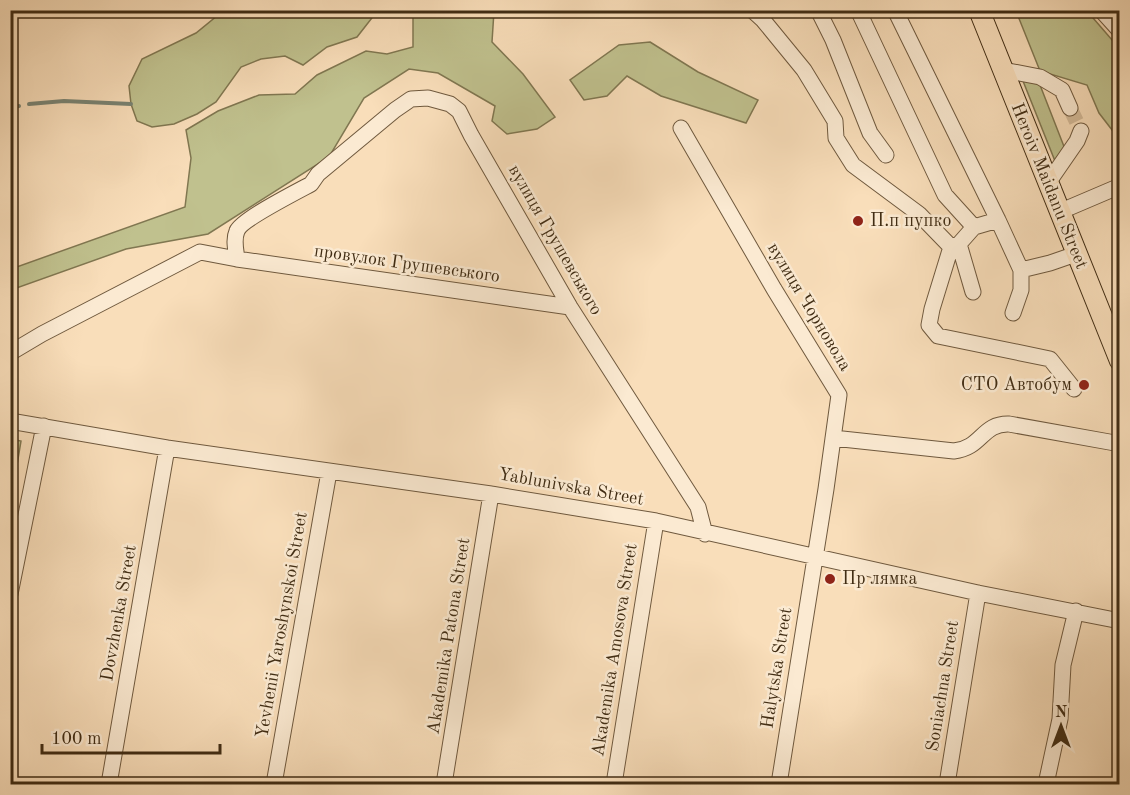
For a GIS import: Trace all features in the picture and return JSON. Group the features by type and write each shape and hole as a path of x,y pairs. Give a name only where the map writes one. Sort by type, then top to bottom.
{"main road":[{"name":"Heroiv Maidanu Street","path":"979,10 1119,360"}],"street":[{"path":"752,10 804,70 835,121 836,138 854,165 919,214 955,245 973,292"},
{"path":"818,10 833,40 870,133 886,155"},
{"path":"858,10 945,195 974,227"},
{"path":"894,10 1021,270 1021,290 1013,313"},
{"path":"1109,13 1119,32"},
{"path":"1003,70 1040,77 1062,90 1070,108"},
{"name":"вулиця Грушевського","path":"237,259 235,246 237,230 246,221 311,184 318,174 395,110 411,99 428,98 450,104 459,111 570,307 698,507 705,534"},
{"name":"вулиця Чорновола","path":"681,128 774,289 839,395 814,557"},
{"path":"1048,183 1077,141 1081,131"},
{"path":"1059,212 1119,186"},
{"path":"998,220 974,227 955,245 932,309 929,325 938,336 1050,359 1074,389"},
{"name":"провулок Грушевського","path":"10,353 200,252 570,307"},
{"path":"1021,270 1076,254"},
{"name":"Yablunivska Street","path":"10,421 167,448 491,494 656,522 978,593 1119,621"},
{"path":"833,438 954,451 965,450 997,423 1119,442"},
{"path":"10,594 44,426"},
{"name":"Dovzhenka Street","path":"109,784 167,448"},
{"name":"Yevhenii Yaroshynskoi Street","path":"274,784 329,472"},
{"name":"Akademika Patona Street","path":"444,784 491,494"},
{"name":"Akademika Amosova Street","path":"614,784 656,522"},
{"name":"Halytska Street","path":"779,784 814,557"},
{"name":"Soniachna Street","path":"947,784 978,593"},
{"path":"1046,784 1060,719 1063,665 1076,611"}],"green space":[{"path":"372,10 375,14 357,37 327,47 303,65 285,56 261,59 241,67 216,102 197,114 174,124 152,127 137,121 131,104 129,86 142,59 196,33 220,11"},
{"path":"417,11 494,11 492,42 523,74 555,117 537,129 507,134 492,121 495,106 438,73 409,69 364,98 329,157 208,234 126,249 11,290 11,269 185,207 191,158 186,130 218,111 259,95 295,94 317,75 366,51 387,54 413,47 413,13"},
{"path":"1016,11 1087,11 1119,48 1119,139 1099,113 1087,85 1040,71"},
{"path":"650,42 698,72 758,100 746,123 661,96 627,76 607,96 584,100 570,80 619,45"},
{"path":"1023,81 1032,81 1040,85 1065,149 1055,161"},
{"path":"10,439 21,441 11,501"}],"waterway":[{"path":"29,104 64,101 131,104"},
{"path":"13,107 19,106"}],"tunnel":[{"path":"1070,108 1081,131"}],"place":[{"name":"П.п пупко","path":"858,221"},
{"name":"СТО Автобум","path":"1084,385"},
{"name":"Пр лямка","path":"830,579"}]}
